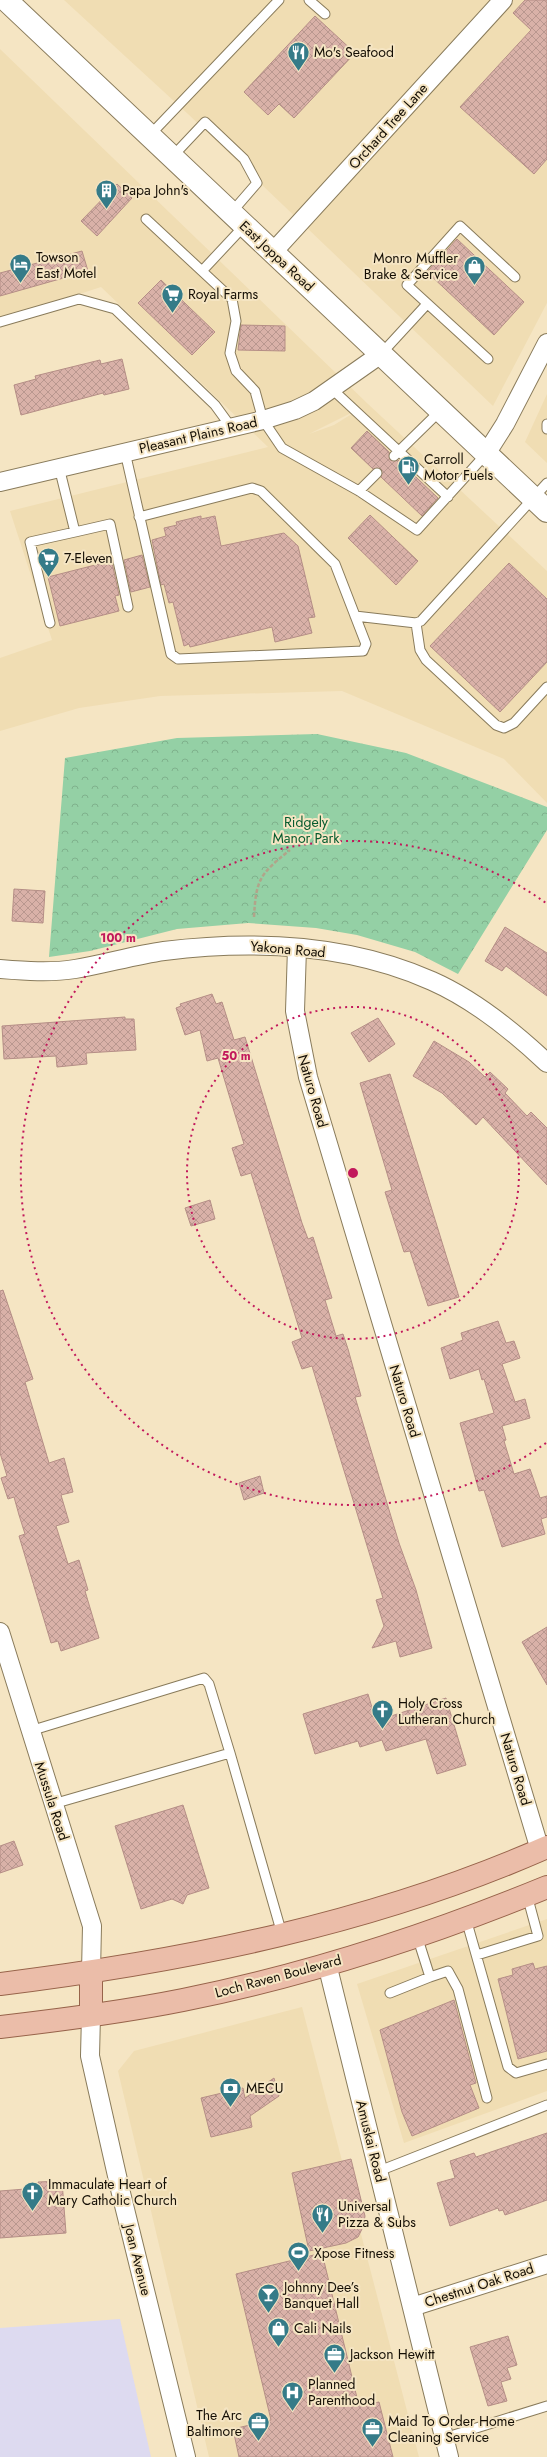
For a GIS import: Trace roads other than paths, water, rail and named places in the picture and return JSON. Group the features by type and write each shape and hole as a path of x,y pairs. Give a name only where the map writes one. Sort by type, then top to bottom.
{"main road":[{"name":"East Joppa Road","path":"6,0 486,454 542,498"},
{"path":"0,1984 91,1972 282,1934 409,1898 544,1848"},
{"name":"Loch Raven Boulevard","path":"0,2027 91,2015 183,2000 327,1964 466,1919 547,1887"},
{"path":"91,1972 91,2015"}],"street":[{"name":"Orchard Tree Lane","path":"273,252 503,0"},
{"path":"486,454 505,424 547,343"},
{"name":"Pleasant Plains Road","path":"0,482 263,420 295,410 332,390 381,354"},
{"name":"Yakona Road","path":"0,969 38,971 74,969 163,951 215,946 297,948 358,957 397,967 432,981 465,999 494,1019 547,1063"},
{"name":"Naturo Road","path":"297,948 295,1011 308,1077 544,1848"},
{"name":"Mussula Road","path":"0,1632 4,1656 30,1731 92,1926 91,1972"},
{"name":"Amuskai Road","path":"327,1964 449,2457"},
{"name":"Joan Avenue","path":"91,2015 90,2056 120,2189 186,2457"},
{"name":"Chestnut Oak Road","path":"412,2307 547,2264"}],"lane":[{"path":"150,135 279,0"},
{"path":"308,0 325,14"},
{"path":"172,157 205,122 244,159 257,183 238,219 202,271"},
{"path":"146,218 232,299 236,321 230,353 236,371 255,391 263,420 282,448 359,491 417,530 486,454"},
{"path":"488,359 407,285 460,226 515,277"},
{"path":"0,322 79,299 115,309 215,405 231,427"},
{"path":"381,354 427,304"},
{"path":"332,390 396,454 448,497"},
{"path":"396,454 440,411"},
{"path":"547,424 547,429"},
{"path":"125,452 139,517 171,654 178,659 363,651 366,644 335,564 261,491 252,488 139,517"},
{"path":"59,467 75,532"},
{"path":"359,491 377,473"},
{"path":"355,616 416,623 421,621 542,498"},
{"path":"50,623 30,542 110,524 128,607"},
{"path":"416,623 420,650 426,660 496,725 504,728 514,723 547,687"},
{"path":"30,1731 204,1678 209,1684 282,1934"},
{"path":"53,1804 230,1753"},
{"path":"477,1955 538,1936 527,1895"},
{"path":"466,1919 508,2067 516,2073 547,2064"},
{"path":"417,1936 430,1977"},
{"path":"390,1993 448,1971 458,1989 487,2098"},
{"path":"379,2171 547,2105"},
{"path":"444,2438 547,2406"}],"place":[{"name":"Mo's Seafood","path":"299,72"},
{"name":"Papa John's","path":"107,210"},
{"name":"Towson East Motel","path":"20,284"},
{"name":"Monro Muffler Brake & Service","path":"474,286"},
{"name":"Royal Farms","path":"173,314"},
{"name":"Carroll Motor Fuels","path":"409,486"},
{"name":"7-Eleven","path":"49,578"},
{"name":"Holy Cross Lutheran Church","path":"382,1730"},
{"name":"MECU","path":"231,2108"},
{"name":"Immaculate Heart of Mary Catholic Church","path":"32,2212"},
{"name":"Universal Pizza & Subs","path":"323,2234"},
{"name":"Xpose Fitness","path":"299,2272"},
{"name":"Johnny Dee’s Banquet Hall","path":"269,2314"},
{"name":"Cali Nails","path":"278,2348"},
{"name":"Jackson Hewitt","path":"335,2374"},
{"name":"Planned Parenthood","path":"293,2412"},
{"name":"The Arc Baltimore","path":"258,2442"},
{"name":"Maid To Order Home Cleaning Service","path":"372,2448"}],"park label":[{"name":"Ridgely Manor Park","path":"306,830"}]}
